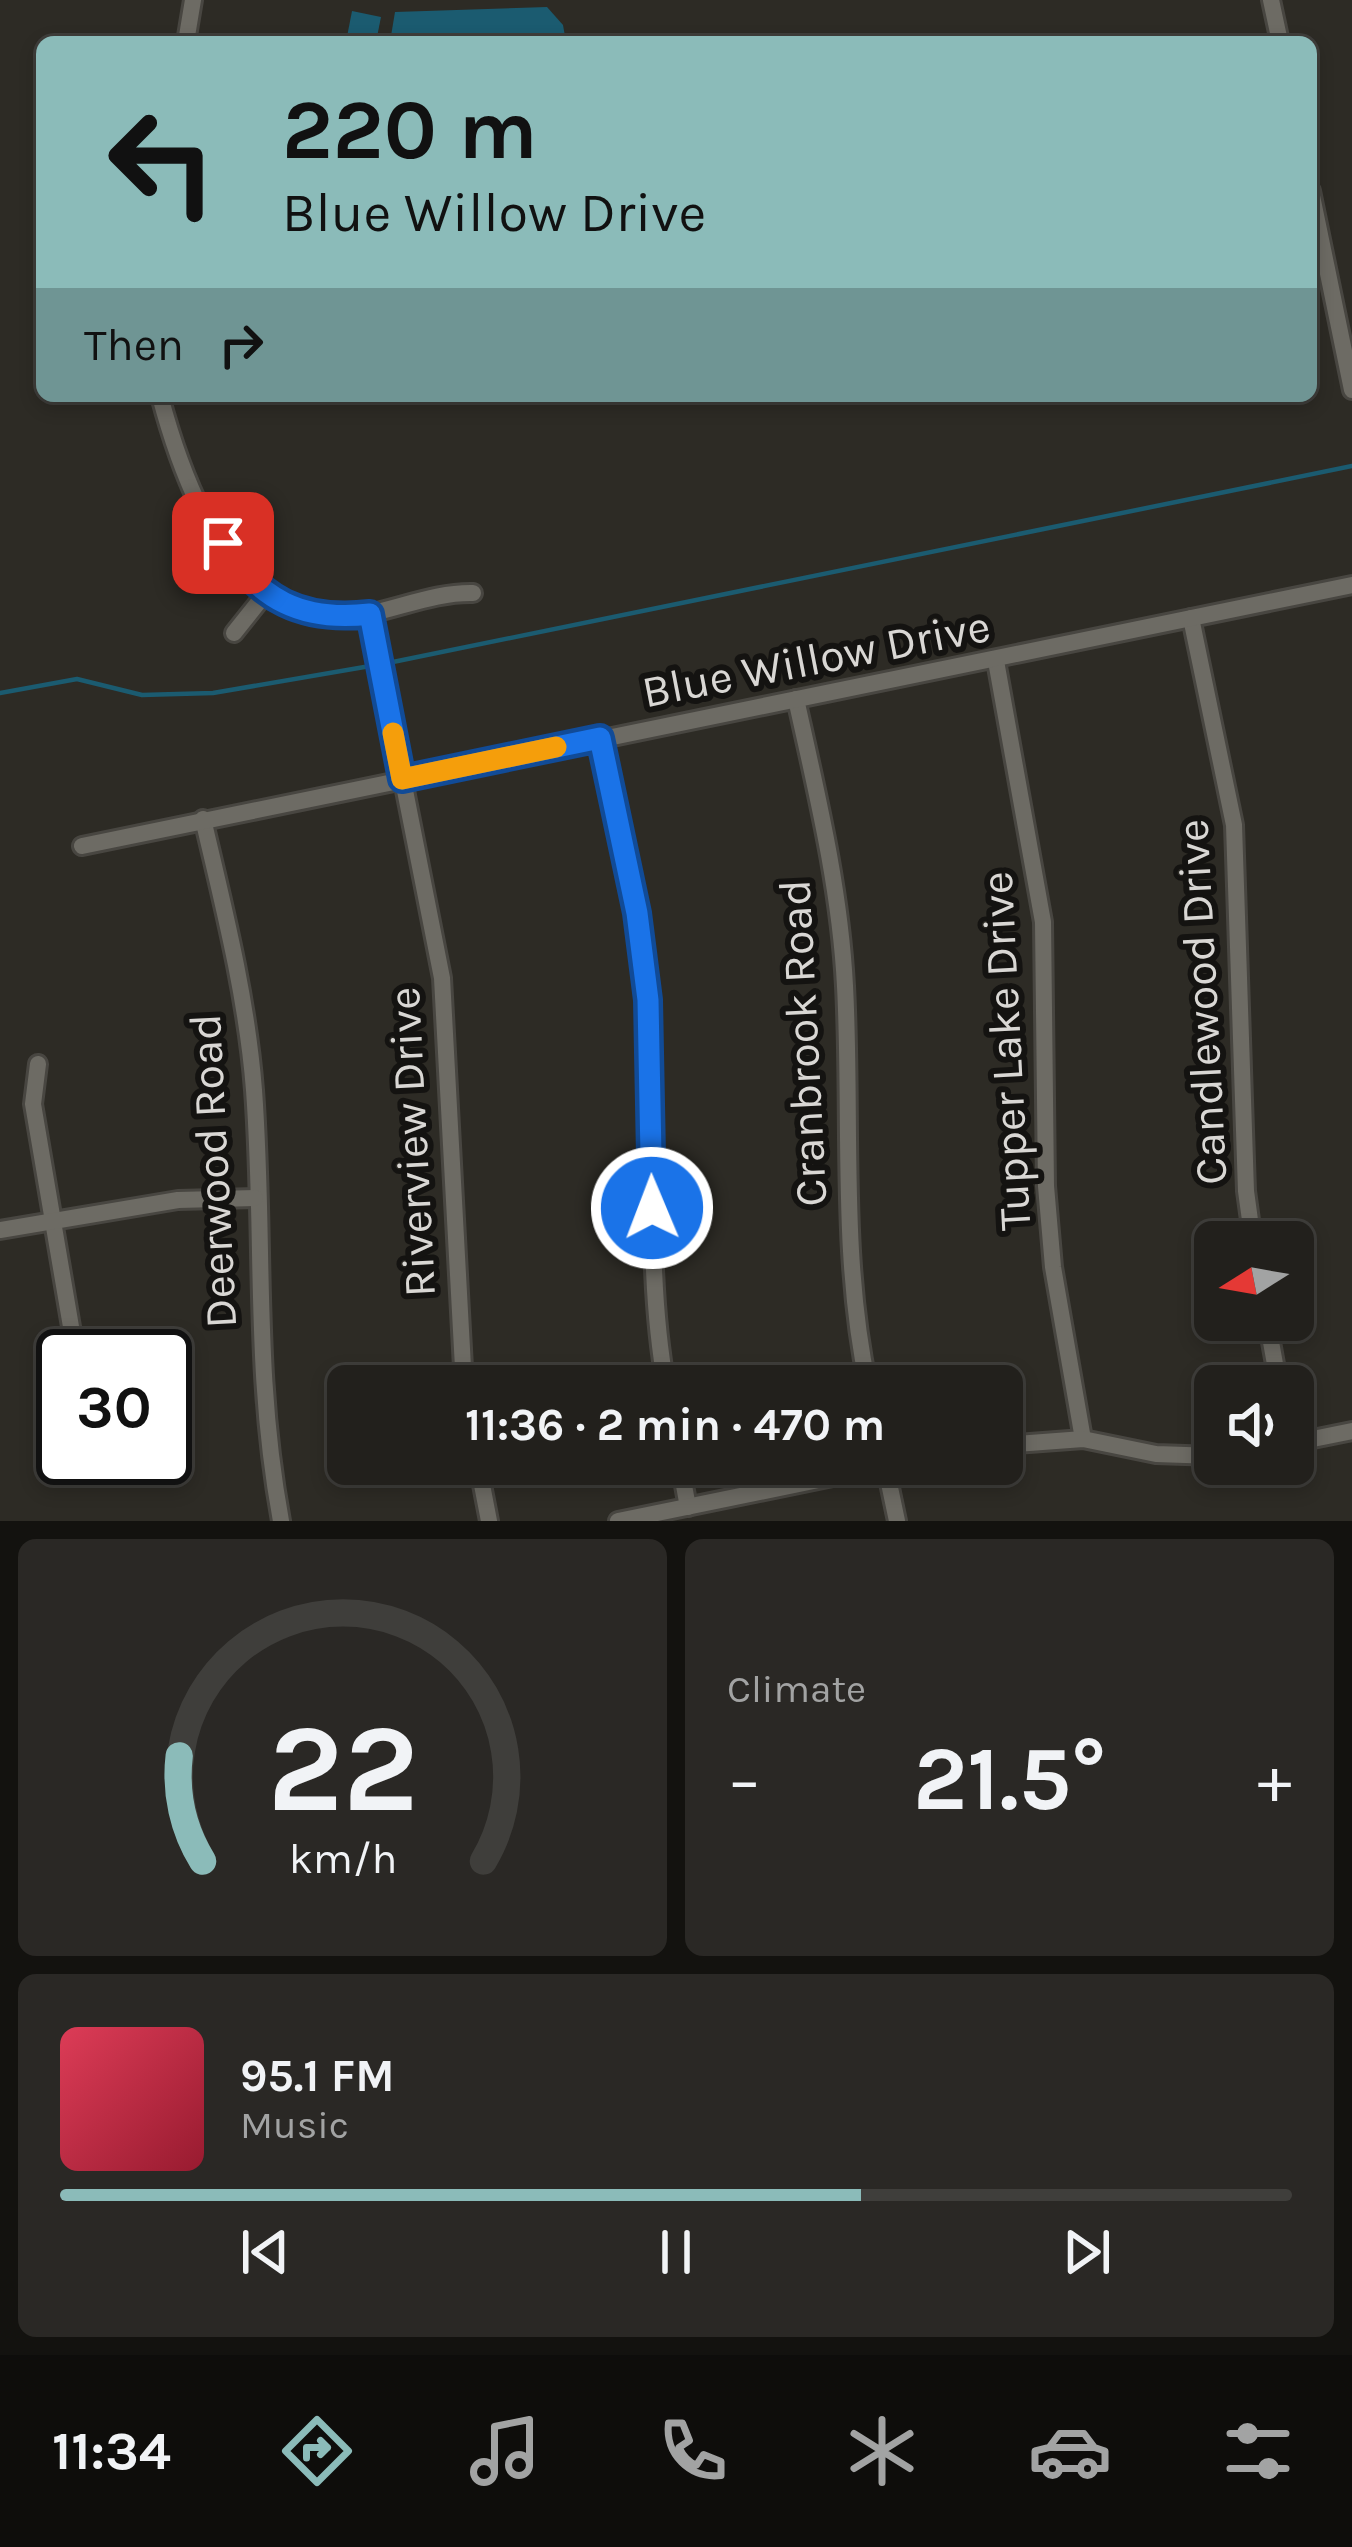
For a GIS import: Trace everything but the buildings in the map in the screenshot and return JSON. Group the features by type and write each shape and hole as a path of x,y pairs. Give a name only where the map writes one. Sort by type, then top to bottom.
{"street":[{"path":"187,36 193,0"},
{"path":"1271,0 1279,36"},
{"path":"1317,220 1352,390"},
{"path":"162,402 202,508 237,565 265,594 318,616 401,610 440,595 473,593"},
{"name":"Blue Willow Drive","path":"82,846 1352,585"},
{"path":"234,633 265,594"},
{"name":"Riverview Drive","path":"370,614 442,978 451,1054 454,1255 462,1365"},
{"name":"Candlewood Drive","path":"1191,618 1234,825 1250,1221"},
{"name":"Tupper Lake Drive","path":"996,661 1043,922 1046,1186 1083,1439"},
{"name":"Cranbrook Road","path":"796,698 837,896 845,987 850,1252 865,1365"},
{"path":"600,738 637,913 648,1000 655,1287 664,1365"},
{"name":"Deerwood Road","path":"203,819 246,1027 254,1089 262,1404 281,1521"},
{"path":"38,1064 34,1104 71,1329"},
{"path":"0,1230 178,1200 255,1198"},
{"path":"1314,1439 1352,1431"},
{"path":"1023,1443 1083,1439 1156,1454 1194,1455"},
{"path":"482,1485 489,1521"},
{"path":"684,1485 688,1507"},
{"path":"618,1521 793,1485"},
{"path":"892,1485 897,1521"}],"water":[{"path":"547,7 563,25 565,36 391,36 395,12"},
{"path":"352,11 381,17 377,36 347,36"}],"waterway":[{"path":"388,663 1352,466"},
{"path":"0,693 77,679 142,695 213,693 376,665"}],"slow traffic":[{"path":"393,733 402,779 556,747"}],"route":[{"path":"223,543 250,581 280,604 318,616 370,614 402,779 600,738 637,913 648,1000 652,1208"}]}
